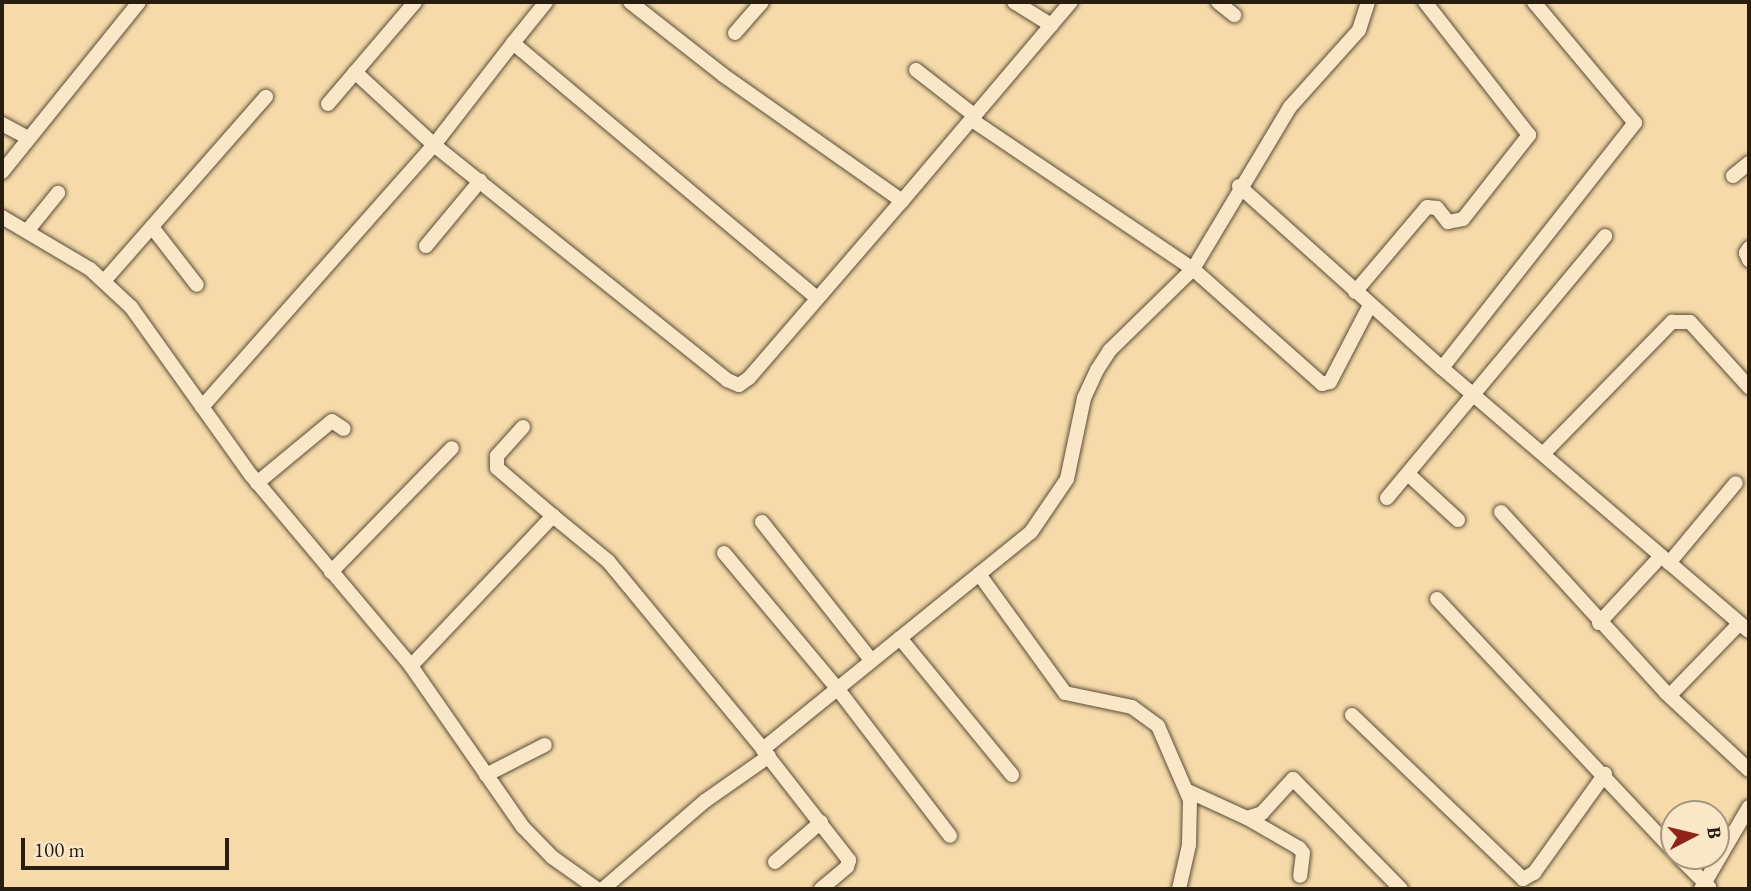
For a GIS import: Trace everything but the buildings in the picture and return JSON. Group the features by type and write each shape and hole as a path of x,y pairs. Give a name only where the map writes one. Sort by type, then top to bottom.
{"street":[{"path":"2,172 139,2"},
{"path":"328,104 415,2"},
{"path":"630,2 723,75 902,201"},
{"path":"735,33 762,2"},
{"path":"1014,2 1051,25"},
{"path":"355,72 434,145 739,385 749,378 816,296 902,201 1071,2"},
{"path":"1218,2 1234,15"},
{"path":"603,889 766,752 836,688 1031,532 1067,480 1084,398 1110,350 1193,269 1239,186 1290,107 1359,30 1368,2"},
{"path":"1356,292 1427,208 1437,208 1448,222 1463,219 1529,135 1424,2"},
{"path":"1442,368 1635,123 1534,2"},
{"path":"201,407 434,145 513,43 539,4"},
{"path":"513,43 816,296"},
{"path":"916,70 973,118 1193,269 1322,384 1330,382 1370,305"},
{"path":"105,280 266,97"},
{"path":"2,124 28,138"},
{"path":"1733,176 1749,163"},
{"path":"426,246 480,181"},
{"path":"1239,186 1442,368 1744,627 1671,694"},
{"path":"28,230 58,193"},
{"path":"2,217 28,230 105,280 131,307 257,483 411,666 523,827 552,857 597,889"},
{"path":"152,227 197,285"},
{"path":"1387,498 1476,396 1605,236"},
{"path":"1749,248 1746,253 1749,260"},
{"path":"1544,454 1672,322 1690,322 1749,387"},
{"path":"257,483 332,421 344,429"},
{"path":"523,427 497,456 497,468 608,561 821,822 849,863 821,889"},
{"path":"331,572 452,447"},
{"path":"1408,474 1458,520"},
{"path":"1599,623 1665,560 1736,483"},
{"path":"1501,512 1599,623 1749,770"},
{"path":"411,666 553,516"},
{"path":"762,522 871,660"},
{"path":"724,554 836,688 950,836"},
{"path":"979,574 1065,693 1132,707 1152,718 1188,791 1189,845 1179,889"},
{"path":"1437,599 1605,774 1660,835"},
{"path":"900,638 1012,775"},
{"path":"1352,715 1524,879 1534,873 1605,774"},
{"path":"486,775 545,745"},
{"path":"1247,818 1262,813 1293,779 1401,889"},
{"path":"1188,791 1247,818 1298,848 1303,853 1300,876"},
{"path":"1690,870 1705,888 1749,807"},
{"path":"775,862 821,822"}]}
